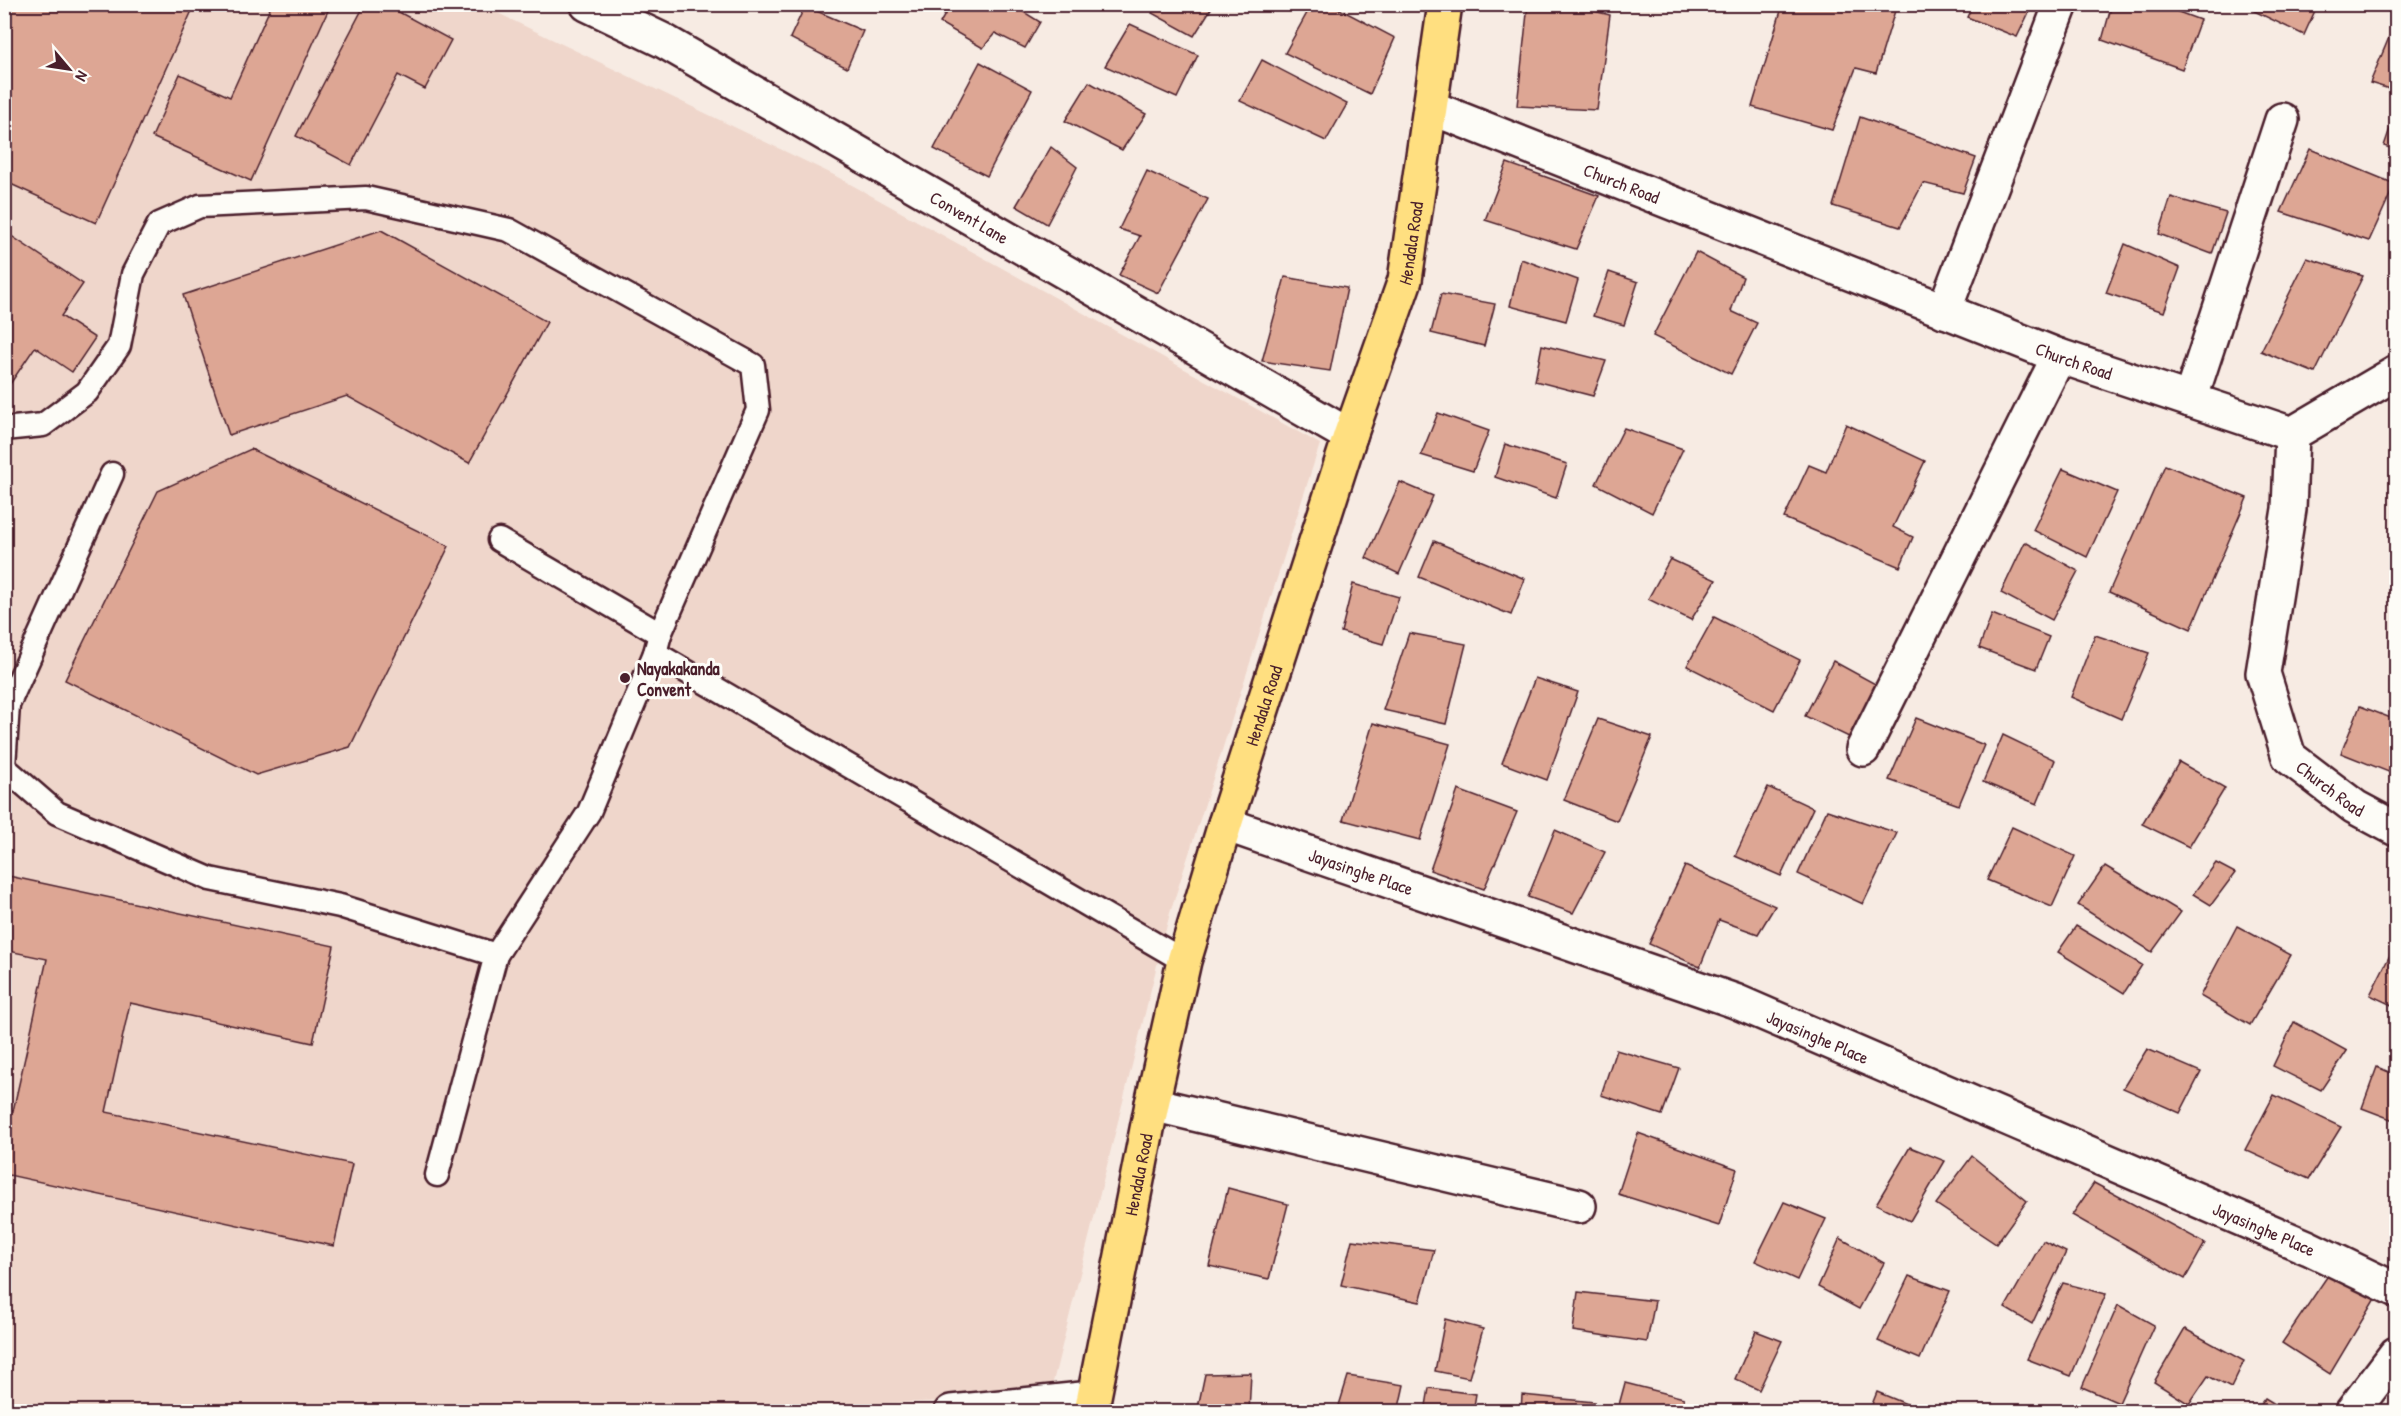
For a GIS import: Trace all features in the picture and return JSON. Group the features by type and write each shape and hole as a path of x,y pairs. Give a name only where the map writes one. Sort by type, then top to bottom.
{"main road":[{"name":"Hendala Road","path":"1092,1405 1152,1104 1184,961 1225,824 1350,436 1405,280 1432,108 1445,4"}],"street":[{"name":"Convent Lane","path":"587,4 672,46 1350,436"},
{"path":"1944,311 2061,4"},
{"name":"Church Road","path":"1432,108 2059,356 2292,434 2289,509 2262,673 2289,757 2355,807 2397,829"},
{"path":"2190,400 2283,120"},
{"path":"1863,749 2059,356"},
{"path":"2292,434 2397,373"},
{"name":"Jayasinghe Place","path":"1225,824 1735,1000 2309,1248 2397,1290"},
{"path":"1152,1104 1579,1206"},
{"path":"2352,1412 2394,1361"},
{"path":"951,1412 1092,1405"}],"lane":[{"path":"4,429 43,425 87,392 119,346 133,274 159,224 200,206 366,198 509,230 753,365 758,410 657,644 589,812 496,955 437,1174"},
{"path":"112,474 8,705 4,767 57,813 210,879 340,906 496,955"},
{"path":"499,540 657,644 1184,961"}],"shaded area":[{"name":"Nayakakanda Convent","path":"5,5 481,5 832,174 1320,444 1170,913 1049,1398 757,1407 744,1412 5,1412"}],"building":[{"path":"4,4 195,4 96,223 4,181"},
{"path":"272,4 331,4 251,181 152,137 180,74 230,97"},
{"path":"365,4 384,4 451,40 425,89 398,75 351,165 296,136"},
{"path":"951,4 1011,4 1040,22 1025,48 995,33 983,48 940,23"},
{"path":"1157,4 1214,4 1194,36 1152,13"},
{"path":"1312,4 1330,4 1395,38 1370,94 1285,53"},
{"path":"1528,4 1566,4 1610,15 1597,110 1517,106"},
{"path":"1783,4 1897,4 1876,73 1856,68 1832,130 1752,107"},
{"path":"1973,4 2033,4 2017,37 1967,17"},
{"path":"2112,4 2157,4 2200,20 2182,69 2102,40"},
{"path":"2257,4 2318,4 2304,35 2254,11"},
{"path":"805,6 863,31 847,68 790,38"},
{"path":"1130,24 1198,55 1177,98 1105,66"},
{"path":"2393,28 2396,30 2396,91 2370,83"},
{"path":"1262,60 1347,104 1326,141 1240,101"},
{"path":"980,62 1032,90 987,176 934,149"},
{"path":"1089,82 1146,114 1122,150 1065,121"},
{"path":"2396,111 2396,150 2384,146"},
{"path":"1860,117 1976,158 1963,193 1923,183 1900,227 1833,206"},
{"path":"1051,147 1077,167 1047,224 1016,206"},
{"path":"2310,149 2395,184 2369,241 2281,212"},
{"path":"1507,163 1599,196 1576,249 1485,220"},
{"path":"1147,171 1208,199 1158,293 1119,275 1140,236 1119,229"},
{"path":"2171,197 2226,213 2212,254 2159,234"},
{"path":"381,230 547,322 469,463 347,396 229,435 183,295"},
{"path":"4,231 83,284 61,316 95,338 72,372 35,347 6,390 4,389"},
{"path":"2125,244 2180,268 2164,312 2106,293"},
{"path":"1696,252 1743,277 1731,311 1757,323 1731,374 1653,336"},
{"path":"2307,258 2363,276 2315,373 2261,351"},
{"path":"1521,259 1578,280 1566,321 1510,306"},
{"path":"1609,272 1638,282 1624,325 1593,316"},
{"path":"1285,277 1347,288 1330,371 1262,361"},
{"path":"1441,294 1495,304 1484,346 1431,333"},
{"path":"1542,345 1606,361 1593,396 1535,381"},
{"path":"1438,413 1489,431 1473,471 1421,455"},
{"path":"1846,424 1925,461 1893,527 1913,537 1900,567 1784,518 1809,465 1826,472"},
{"path":"1624,428 1683,449 1652,513 1596,484"},
{"path":"1505,444 1567,464 1556,498 1495,477"},
{"path":"251,449 449,546 350,747 256,775 65,680 158,491"},
{"path":"2165,465 2247,498 2191,629 2109,592"},
{"path":"2063,469 2117,492 2087,557 2033,530"},
{"path":"1400,482 1433,496 1399,574 1366,558"},
{"path":"1434,541 1525,579 1511,615 1419,577"},
{"path":"2025,542 2078,571 2052,620 2001,593"},
{"path":"1670,559 1716,580 1691,620 1648,599"},
{"path":"1353,584 1399,597 1383,644 1341,632"},
{"path":"1992,614 2049,637 2036,669 1979,648"},
{"path":"1714,617 1800,660 1774,710 1687,666"},
{"path":"1409,633 1466,644 1446,724 1383,710"},
{"path":"2095,635 2149,653 2121,719 2071,697"},
{"path":"1833,661 1879,686 1853,739 1805,716"},
{"path":"1535,678 1578,692 1547,780 1502,763"},
{"path":"2360,706 2396,720 2396,775 2341,753"},
{"path":"1916,718 1984,745 1959,805 1889,780"},
{"path":"1598,719 1652,737 1617,821 1564,800"},
{"path":"1373,723 1450,744 1420,840 1343,820"},
{"path":"2003,735 2055,760 2037,804 1983,782"},
{"path":"2179,762 2225,788 2189,847 2142,824"},
{"path":"1768,787 1813,808 1781,876 1735,856"},
{"path":"1458,790 1517,812 1484,889 1430,870"},
{"path":"1827,810 1897,833 1863,904 1798,874"},
{"path":"2012,827 2075,856 2052,907 1987,880"},
{"path":"1555,830 1605,852 1573,913 1528,897"},
{"path":"2216,863 2235,873 2211,905 2193,894"},
{"path":"1685,866 1775,906 1758,934 1719,920 1700,967 1649,944"},
{"path":"2105,866 2181,912 2152,952 2078,905"},
{"path":"4,875 334,946 313,1043 130,1003 106,1112 352,1164 334,1246 4,1174 4,1109 13,1111 47,959 4,950"},
{"path":"2076,926 2142,965 2124,993 2058,952"},
{"path":"2237,926 2291,955 2250,1025 2200,996"},
{"path":"2396,943 2396,1007 2370,995"},
{"path":"2294,1022 2347,1051 2321,1090 2273,1066"},
{"path":"2147,1049 2201,1072 2180,1113 2123,1088"},
{"path":"1616,1050 1679,1068 1662,1115 1601,1095"},
{"path":"2377,1067 2396,1075 2396,1121 2362,1108"},
{"path":"2274,1095 2341,1127 2309,1179 2245,1150"},
{"path":"1638,1133 1737,1169 1719,1226 1618,1194"},
{"path":"1910,1147 1945,1161 1910,1221 1876,1204"},
{"path":"1972,1156 2027,1201 1996,1244 1936,1204"},
{"path":"2094,1183 2205,1243 2185,1279 2072,1215"},
{"path":"1228,1188 1288,1204 1269,1279 1209,1266"},
{"path":"1784,1202 1826,1219 1797,1280 1755,1261"},
{"path":"1840,1238 1884,1263 1859,1309 1818,1287"},
{"path":"1352,1240 1434,1250 1420,1302 1341,1285"},
{"path":"2043,1241 2066,1252 2032,1324 2005,1308"},
{"path":"2331,1271 2376,1297 2330,1374 2282,1343"},
{"path":"1909,1276 1950,1291 1920,1359 1878,1341"},
{"path":"2063,1283 2106,1294 2071,1376 2027,1359"},
{"path":"1578,1292 1655,1301 1647,1342 1573,1331"},
{"path":"2118,1305 2154,1325 2119,1403 2082,1387"},
{"path":"1445,1319 1483,1329 1469,1378 1435,1371"},
{"path":"2185,1329 2244,1361 2231,1388 2208,1376 2189,1404 2154,1382"},
{"path":"1756,1331 1782,1341 1759,1390 1735,1379"},
{"path":"1251,1373 1249,1412 1197,1412 1205,1374"},
{"path":"1348,1376 1404,1385 1398,1412 1337,1412"},
{"path":"1625,1383 1684,1398 1680,1412 1617,1412"},
{"path":"1429,1388 1476,1394 1473,1412 1425,1412"},
{"path":"1877,1392 1926,1412 1869,1412"},
{"path":"1522,1395 1594,1402 1593,1412 1521,1412"},
{"path":"2265,1398 2288,1412 2254,1412"}],"place":[{"name":"Nayakakanda Convent","path":"625,678"}]}
